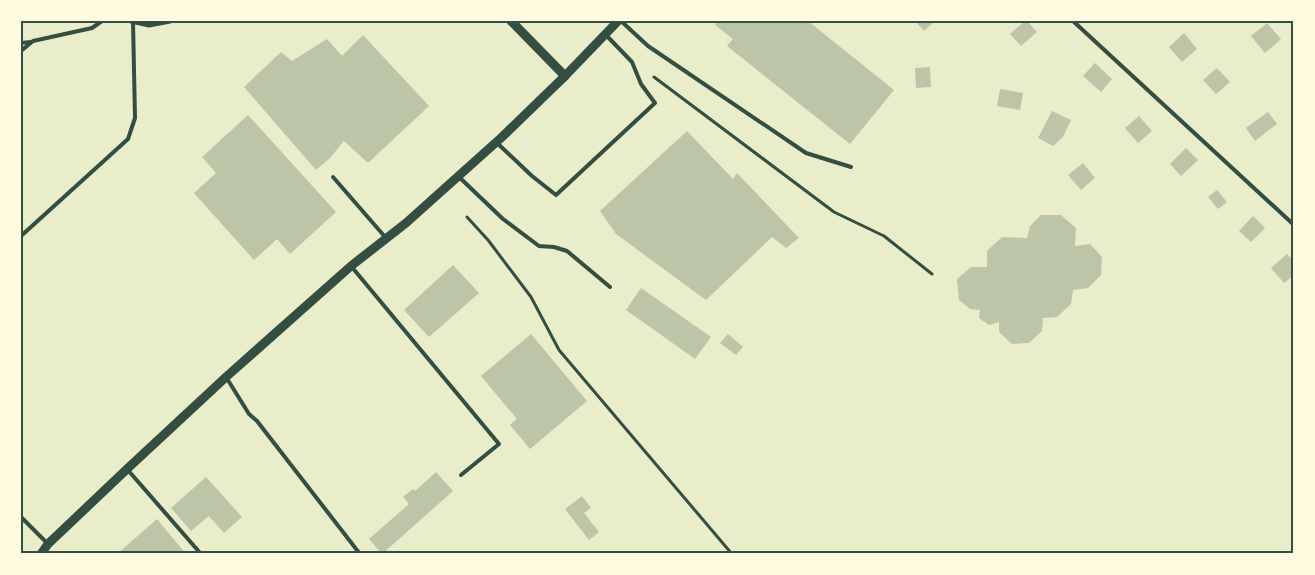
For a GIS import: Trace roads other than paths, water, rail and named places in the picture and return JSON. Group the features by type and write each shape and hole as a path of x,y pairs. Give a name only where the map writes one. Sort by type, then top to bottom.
{"street":[{"path":"132,22 149,25 170,21"},
{"path":"511,21 565,76"},
{"path":"33,554 48,544 226,377 351,266 406,223 496,142 620,21"},
{"path":"41,554 48,544"}],"lane":[{"path":"21,43 92,28 102,21"},
{"path":"620,21 648,46 806,153 851,166"},
{"path":"1073,21 1294,225"},
{"path":"21,236 128,139 136,118 132,22"},
{"path":"496,142 532,176 556,195 655,103 641,84 632,62 605,34"},
{"path":"21,51 33,41"},
{"path":"333,176 386,238"},
{"path":"458,176 504,219 539,246 554,247 567,251 610,286"},
{"path":"351,266 499,444 461,475"},
{"path":"226,377 249,414 257,421 360,554"},
{"path":"126,469 201,554"},
{"path":"21,517 48,544"}]}
